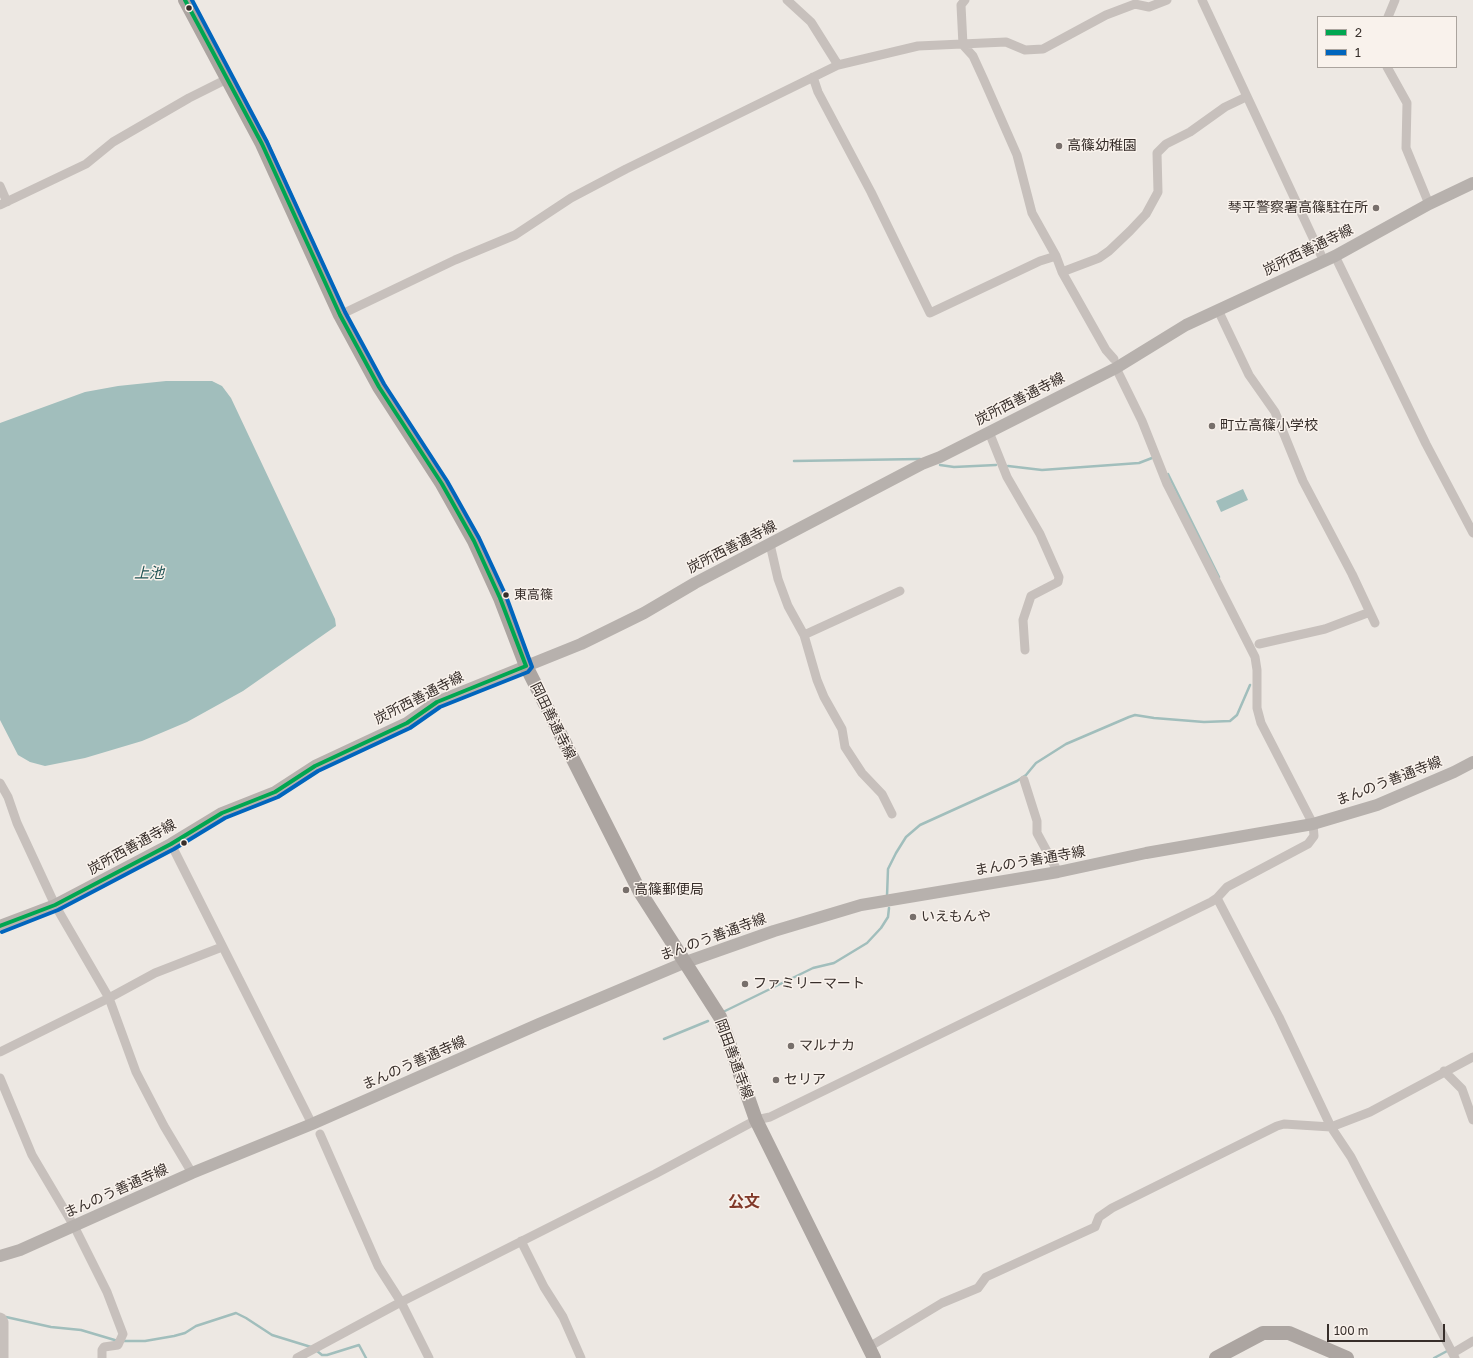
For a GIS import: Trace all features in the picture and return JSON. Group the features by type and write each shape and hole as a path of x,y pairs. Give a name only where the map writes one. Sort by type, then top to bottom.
{"main road":[{"name":"岡田善通寺線","path":"185,0 262,144 340,316 379,387 442,484 474,541 500,598 526,666 640,892 720,1017 756,1120 872,1352"},
{"name":"炭所西善通寺線","path":"0,926 55,905 171,844 222,813 275,792 315,766 407,723 437,702 580,644 644,613 695,583 922,464 940,457 989,432 1186,325 1335,256 1429,204 1473,183"},
{"name":"まんのう善通寺線","path":"0,1256 20,1250 192,1173 316,1129 539,1024 686,962 774,931 861,905 1058,872 1146,854 1313,824 1377,805 1454,772 1473,762"},
{"path":"1216,1358 1263,1333 1290,1332 1348,1358"}],"street":[{"path":"787,0 811,22 838,65"},
{"path":"297,1358 320,1347 401,1302 655,1174 756,1120 777,1114 1217,898 1227,887 1308,844 1314,836 1313,824 1261,723 1256,708 1257,670 1255,657 1167,484 1142,420 1115,363 1106,350 1062,272 1056,256 1032,213 1017,155 973,56 963,44 961,5 965,0"},
{"path":"340,316 455,260 515,235 571,198 626,169 838,65 918,46 1006,42 1025,50 1043,49 1106,15 1135,4 1149,7 1166,0"},
{"path":"1202,0 1246,97 1322,255"},
{"path":"1388,16 1395,0"},
{"path":"1388,68 1407,103 1406,148 1429,204"},
{"path":"813,78 818,92 871,192 930,313 1040,261 1056,256"},
{"path":"0,186 3,203 86,164 113,142 189,98 227,79"},
{"path":"1062,272 1099,258 1109,251 1146,214 1158,192 1157,153 1166,144 1190,132 1225,108 1246,97"},
{"path":"1335,256 1426,444 1473,533"},
{"path":"1218,310 1249,375 1275,412 1303,482 1352,574 1375,623"},
{"path":"989,432 1007,477 1040,534 1059,577 1058,582 1031,596 1023,620 1025,650"},
{"path":"770,544 778,579 788,606 804,635 817,680 824,697 842,729 845,747 862,773 882,794 892,814"},
{"path":"804,635 900,591"},
{"path":"1259,644 1325,629 1370,612"},
{"path":"1024,780 1037,821 1037,833 1058,872"},
{"path":"0,783 8,797 17,824 55,905 109,998 136,1072 164,1126 192,1173"},
{"path":"171,844 222,948 316,1129 378,1266 401,1302 429,1358"},
{"path":"1217,898 1279,1017 1331,1127 1351,1157 1454,1355 1473,1341"},
{"path":"0,1052 109,998 155,973 222,948"},
{"path":"872,1352 942,1303 978,1288 986,1277 1095,1227 1099,1217 1112,1208 1277,1126 1284,1124 1331,1127 1370,1112 1444,1071 1473,1057"},
{"path":"1444,1071 1462,1089 1473,1120"},
{"path":"0,1078 32,1155 74,1226 107,1292 123,1334 118,1345 104,1347 102,1350 102,1358"},
{"path":"521,1241 544,1287 562,1317 581,1358"},
{"path":"0,1318 2,1318 4,1322 4,1358"}],"water":[{"name":"上池","path":"166,381 212,381 222,386 231,398 335,619 336,626 243,691 187,722 142,741 85,758 45,766 30,762 18,755 0,720 0,423 85,392 118,386"},
{"path":"1243,489 1248,500 1221,512 1216,501"}],"waterway":[{"path":"1008,466 1042,470 1139,463 1152,458"},
{"path":"794,461 920,459"},
{"path":"940,465 954,467 996,465"},
{"path":"1168,474 1219,577"},
{"path":"887,896 888,869 906,837 920,825 1017,781 1026,775 1036,763 1066,744 1129,717 1135,715 1204,722 1230,721 1237,715 1250,685"},
{"path":"723,1012 813,968 834,963 867,943 881,928 888,917 889,908"},
{"path":"664,1039 708,1021"},
{"path":"123,1341 145,1341 174,1336 185,1333 196,1326 236,1313 272,1335 311,1347"},
{"path":"6,1317 51,1327 81,1330 118,1341"},
{"path":"317,1351 322,1355 327,1355 359,1345 366,1358"},
{"path":"1434,1358 1449,1350"}],"transit line":[{"name":"2","path":"0,926 55,905 171,844 222,813 275,792 315,766 407,723 437,702 526,666 500,598 474,541 442,484 379,387 340,315 262,144 185,0"},
{"name":"1","path":"2,932 58,910 174,849 225,818 278,797 318,771 410,728 440,707 528,672 532,667 506,596 479,538 447,481 384,384 345,312 267,142 192,0"}],"place":[{"name":"高篠幼稚園","path":"1059,146"},
{"name":"琴平警察署高篠駐在所","path":"1376,208"},
{"name":"町立高篠小学校","path":"1212,426"},
{"name":"東高篠","path":"506,595"},
{"name":"高篠郵便局","path":"626,890"},
{"name":"いえもんや","path":"913,917"},
{"name":"ファミリーマート","path":"745,984"},
{"name":"マルナカ","path":"791,1046"},
{"name":"セリア","path":"776,1080"}],"district":[{"name":"公文","path":"744,1202"}]}
